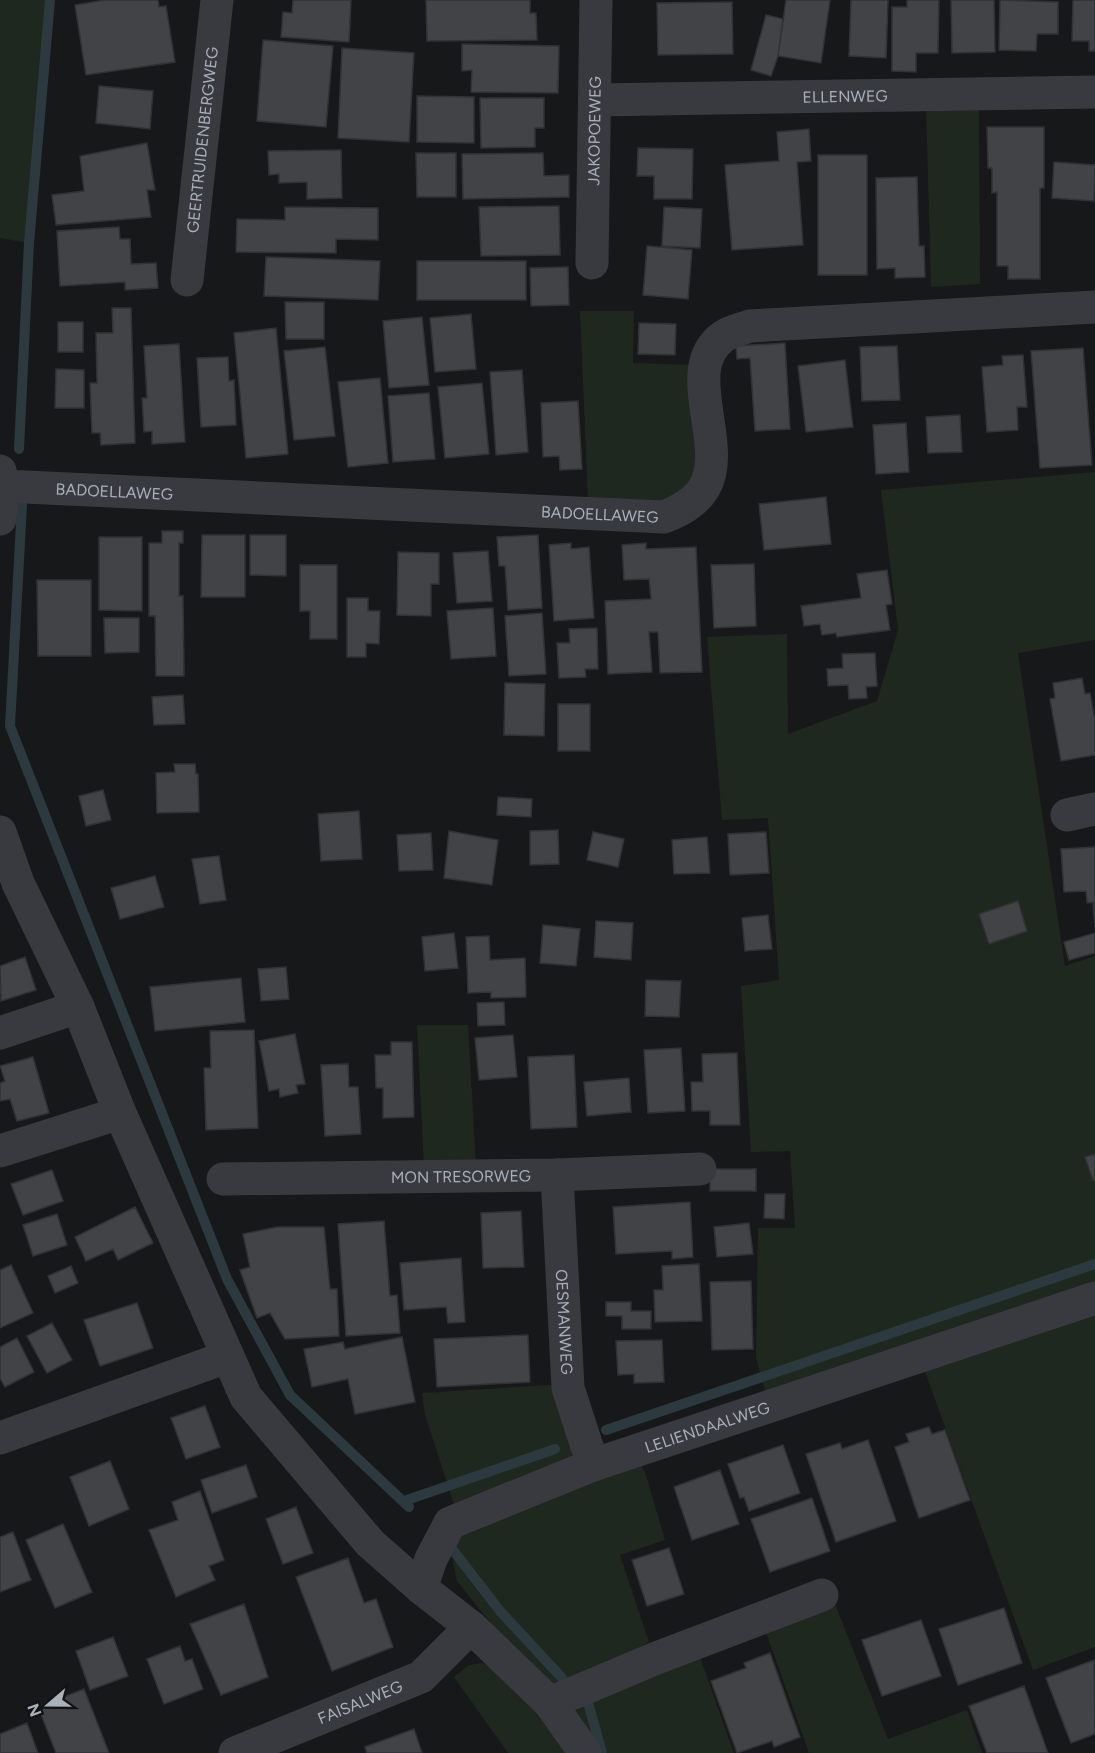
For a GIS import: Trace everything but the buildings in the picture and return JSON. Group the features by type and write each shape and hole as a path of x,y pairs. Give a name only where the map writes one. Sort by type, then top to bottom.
{"street":[{"name":"GEERTRUIDENBERGWEG","path":"187,280 217,0"},
{"name":"JAKOPOEWEG","path":"592,263 596,0"},
{"name":"ELLENWEG","path":"595,100 1095,92"},
{"name":"BADOELLAWEG","path":"2,479 664,517 693,502 705,487 711,458 703,376 709,351 725,336 750,326 1095,307"},
{"path":"0,519 2,479"},
{"path":"0,832 9,885 78,1007 120,1113 226,1358 246,1397 370,1543 421,1588 471,1627 550,1703 585,1753"},
{"path":"0,1033 78,1007"},
{"path":"0,1151 120,1113"},
{"name":"MON TRESORWEG","path":"223,1179 556,1175 700,1169"},
{"name":"OESMANWEG","path":"556,1175 568,1388 593,1465"},
{"name":"LELIENDAALWEG","path":"421,1588 431,1559 450,1523 593,1465 1095,1298"},
{"path":"0,1438 226,1358"},
{"path":"550,1703 822,1595"},
{"name":"FAISALWEG","path":"235,1753 421,1677 471,1627"}],"shaded area":[{"path":"0,0 50,0 29,243 0,238"},
{"path":"979,104 980,284 931,287 926,105"},
{"path":"580,311 634,311 633,363 695,365 699,460 688,485 664,502 588,501"},
{"path":"1095,472 1095,640 1018,653 1065,966 1095,956 1095,1284 766,1394 756,1358 758,1228 795,1228 790,1151 751,1152 741,986 779,980 768,818 722,820 707,637 787,634 788,734 877,701 898,630 881,490"},
{"path":"417,1025 468,1025 476,1165 424,1166"},
{"path":"1095,1308 1095,1647 1033,1670 924,1369"},
{"path":"556,1386 573,1448 571,1457 454,1504 425,1415 422,1393"},
{"path":"641,1466 645,1472 665,1540 620,1555 649,1642 586,1677 552,1688 526,1668 457,1581 452,1556 455,1547 460,1537 498,1513"},
{"path":"832,1596 888,1739 967,1710 982,1753 809,1753 762,1621"},
{"path":"695,1643 734,1753 597,1753 573,1712"},
{"path":"482,1663 510,1677 522,1688 543,1713 570,1753 508,1753 454,1677 469,1665"}],"waterway":[{"path":"19,449 29,243 50,0"},
{"path":"22,505 10,726 227,1279 290,1395 409,1507"},
{"path":"606,1430 1095,1264"},
{"path":"404,1501 555,1449"},
{"path":"446,1541 500,1611 562,1678"},
{"path":"589,1706 602,1753"}]}
